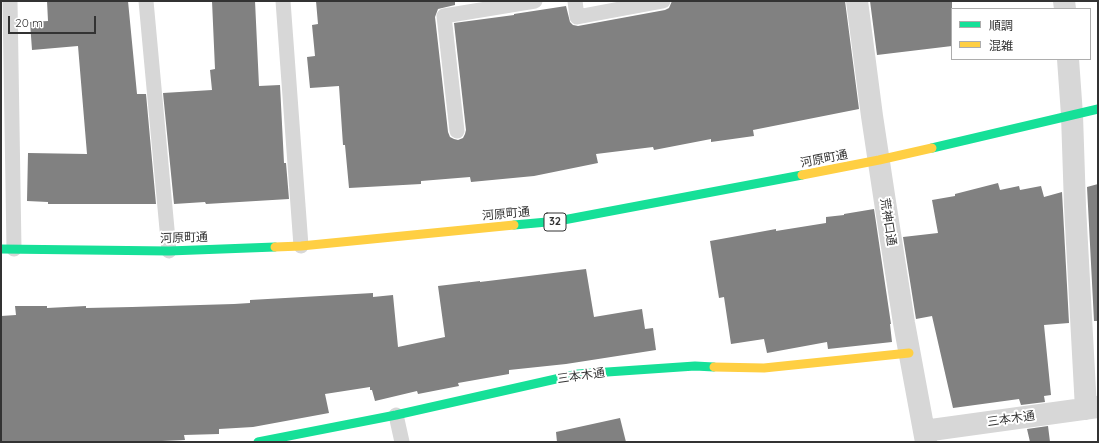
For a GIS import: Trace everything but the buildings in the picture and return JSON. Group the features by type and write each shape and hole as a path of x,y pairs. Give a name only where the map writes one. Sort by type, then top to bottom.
{"main road":[{"name":"河原町通","path":"8,249 169,251 302,246 558,221 879,160 1098,109"},
{"name":"三本木通","path":"258,442 396,415 578,374 695,366 764,368 909,352"}],"street":[{"name":"荒神口通","path":"857,1 872,116 909,352 925,436"},
{"path":"1068,60 1072,115 1074,206 1092,408"},
{"name":"三本木通","path":"925,436 1092,408"}],"lane":[{"path":"8,249 10,1"},
{"path":"146,1 169,251"},
{"path":"283,1 302,246"},
{"path":"457,131 444,16 535,1"},
{"path":"575,1 577,16 663,1"},
{"path":"396,415 402,442"}],"traffic: fast":[{"path":"932,148 1098,109"},
{"path":"514,225 558,221 802,175"},
{"path":"1,249 169,251 275,247"},
{"path":"258,442 396,415 578,374 695,366 714,367"}],"traffic: slow":[{"path":"802,175 932,148"},
{"path":"275,247 301,246 514,225"},
{"path":"714,367 764,368 909,353"}]}
